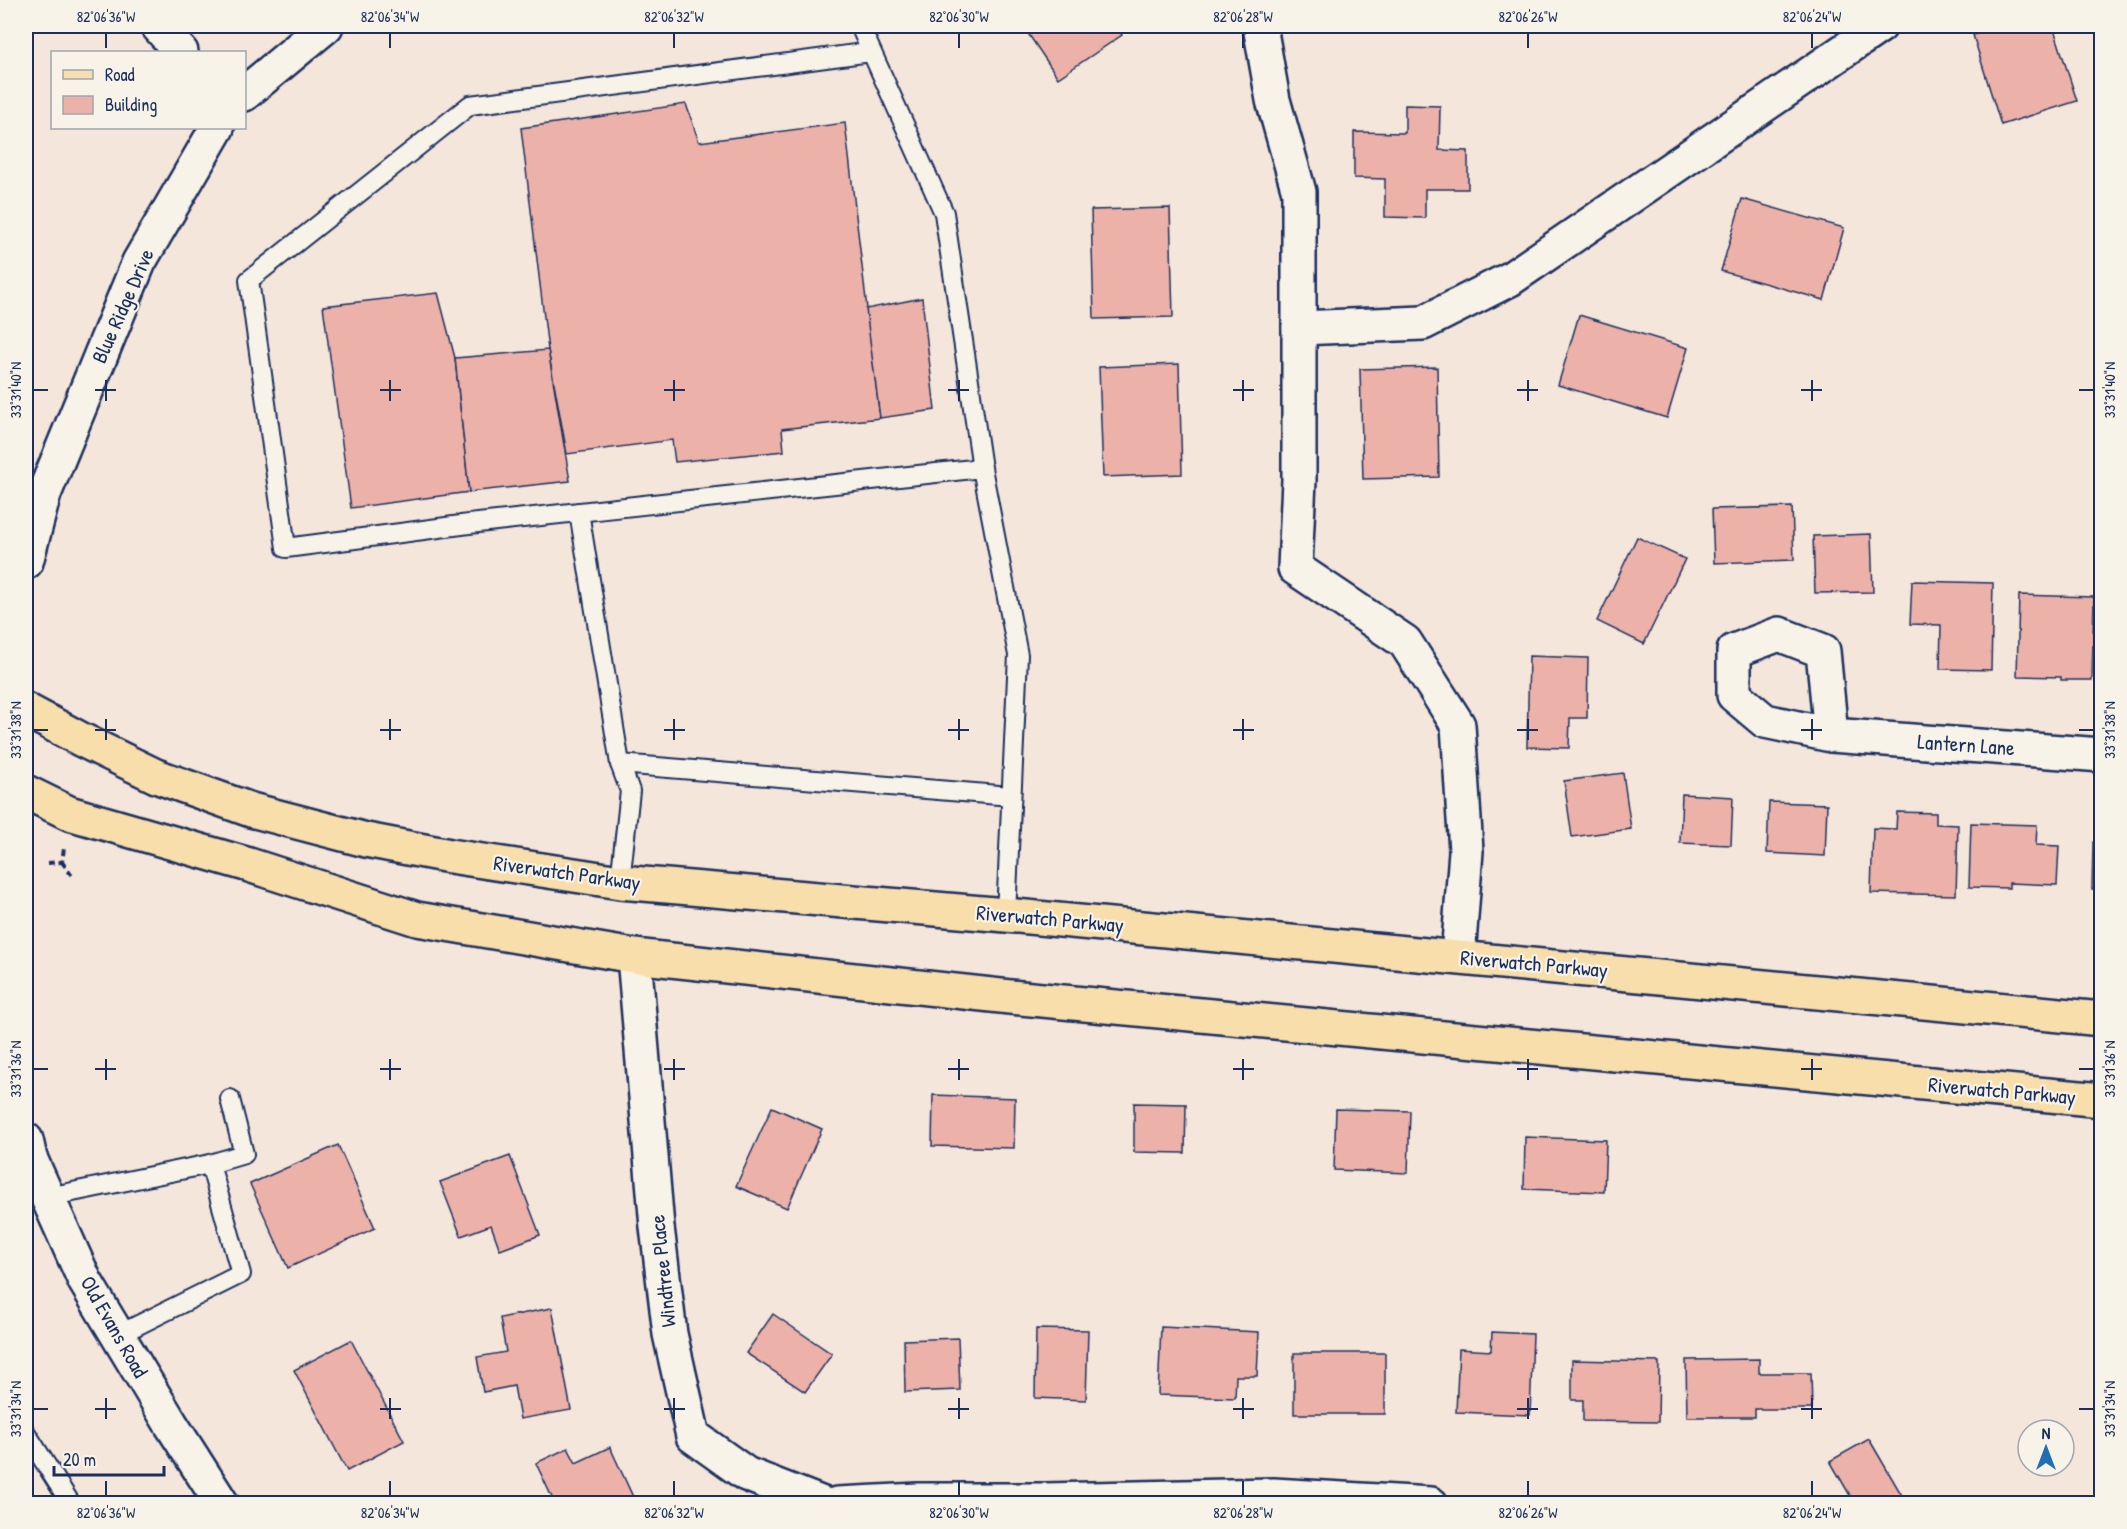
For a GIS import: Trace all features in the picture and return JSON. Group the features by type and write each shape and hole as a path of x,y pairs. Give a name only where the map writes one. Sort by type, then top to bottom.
{"main road":[{"name":"Riverwatch Parkway","path":"26,710 156,776 251,810 366,840 450,856 620,882 1006,915 2102,1019"},
{"name":"Riverwatch Parkway","path":"26,792 69,813 246,864 417,919 634,956 1022,998 2102,1100"}],"street":[{"path":"158,26 180,51"},
{"path":"246,92 326,26"},
{"path":"1260,26 1273,100 1299,192 1299,480 1295,568 1405,642 1458,725 1466,851 1458,957"},
{"path":"1299,328 1423,323 1510,279 1880,26"},
{"name":"Blue Ridge Drive","path":"26,562 44,494 139,262 216,129"},
{"name":"Lantern Lane","path":"1831,735 2102,755"},
{"name":"Windtree Place","path":"634,956 657,1227 670,1334 693,1436 746,1473 823,1503"},
{"name":"Old Evans Road","path":"26,1140 30,1158 85,1281 171,1424 222,1503"},
{"path":"837,1503 918,1500 1044,1502 1273,1495 1431,1503"}],"lane":[{"path":"860,26 944,213 981,468 1018,655 1006,915"},
{"path":"872,52 470,105 249,280 286,548 366,536 981,468"},
{"path":"579,512 620,764 630,791 620,882"},
{"path":"620,764 1011,796"},
{"path":"48,1197 244,1155 230,1100"},
{"path":"118,1335 241,1274 210,1164"},
{"path":"26,1433 71,1503"}],"path":[{"path":"62,862 72,876"}],"building":[{"path":"1023,26 1116,26 1122,35 1058,78"},
{"path":"2004,26 2053,26 2077,101 2001,125 1973,35"},
{"path":"686,104 699,142 845,123 880,418 782,429 784,451 675,462 672,440 567,454 548,350 521,128"},
{"path":"1405,105 1440,106 1439,150 1468,151 1468,189 1425,189 1425,218 1385,217 1385,179 1354,178 1354,132 1405,133"},
{"path":"1742,199 1844,228 1824,300 1721,271"},
{"path":"1170,208 1173,317 1094,319 1091,210"},
{"path":"438,293 455,358 469,492 351,508 323,306"},
{"path":"922,298 935,410 880,418 866,309"},
{"path":"1579,315 1688,348 1667,418 1558,385"},
{"path":"548,350 570,481 469,492 455,358"},
{"path":"1179,364 1182,474 1103,477 1099,367"},
{"path":"1437,367 1439,477 1363,479 1360,369"},
{"path":"1792,507 1794,560 1714,563 1712,509"},
{"path":"1871,534 1873,592 1815,593 1813,536"},
{"path":"1637,537 1685,559 1644,644 1597,621"},
{"path":"1912,581 1993,583 1991,670 1940,669 1941,625 1910,624"},
{"path":"2019,595 2094,597 2092,680 2017,676"},
{"path":"1529,656 1588,658 1587,718 1570,718 1569,748 1527,747"},
{"path":"1623,773 1631,829 1572,837 1564,781"},
{"path":"1682,794 1733,797 1731,845 1680,843"},
{"path":"1769,802 1827,804 1825,856 1767,853"},
{"path":"1897,812 1936,813 1936,824 1958,825 1956,895 1871,893 1873,828 1896,829"},
{"path":"1971,823 2037,825 2036,845 2059,846 2057,885 2009,883 2009,888 1969,887"},
{"path":"2093,842 2102,842 2102,889 2092,889"},
{"path":"933,1095 1015,1098 1014,1148 932,1146"},
{"path":"1134,1103 1186,1104 1185,1153 1134,1152"},
{"path":"772,1107 822,1129 787,1208 736,1186"},
{"path":"1336,1109 1410,1111 1408,1173 1334,1170"},
{"path":"1525,1137 1606,1140 1604,1192 1524,1189"},
{"path":"338,1145 375,1228 288,1268 250,1184"},
{"path":"510,1156 540,1235 500,1250 491,1225 461,1236 440,1182"},
{"path":"552,1308 571,1410 520,1419 514,1386 483,1392 477,1357 506,1352 500,1318"},
{"path":"773,1314 832,1354 805,1392 746,1353"},
{"path":"1161,1327 1259,1332 1257,1376 1236,1376 1235,1398 1158,1395"},
{"path":"1036,1329 1088,1330 1086,1400 1035,1398"},
{"path":"1492,1332 1533,1334 1530,1415 1456,1412 1459,1349 1491,1351"},
{"path":"958,1338 960,1390 905,1392 904,1340"},
{"path":"351,1340 404,1441 347,1471 294,1370"},
{"path":"1294,1353 1385,1353 1385,1414 1294,1414"},
{"path":"1759,1359 1759,1373 1811,1373 1812,1409 1755,1409 1755,1417 1687,1417 1686,1360"},
{"path":"1572,1360 1659,1362 1658,1422 1583,1421 1583,1400 1572,1400"},
{"path":"1869,1439 1907,1504 1855,1504 1830,1461"},
{"path":"610,1447 633,1497 619,1504 555,1504 536,1463 568,1448 576,1463"}]}
